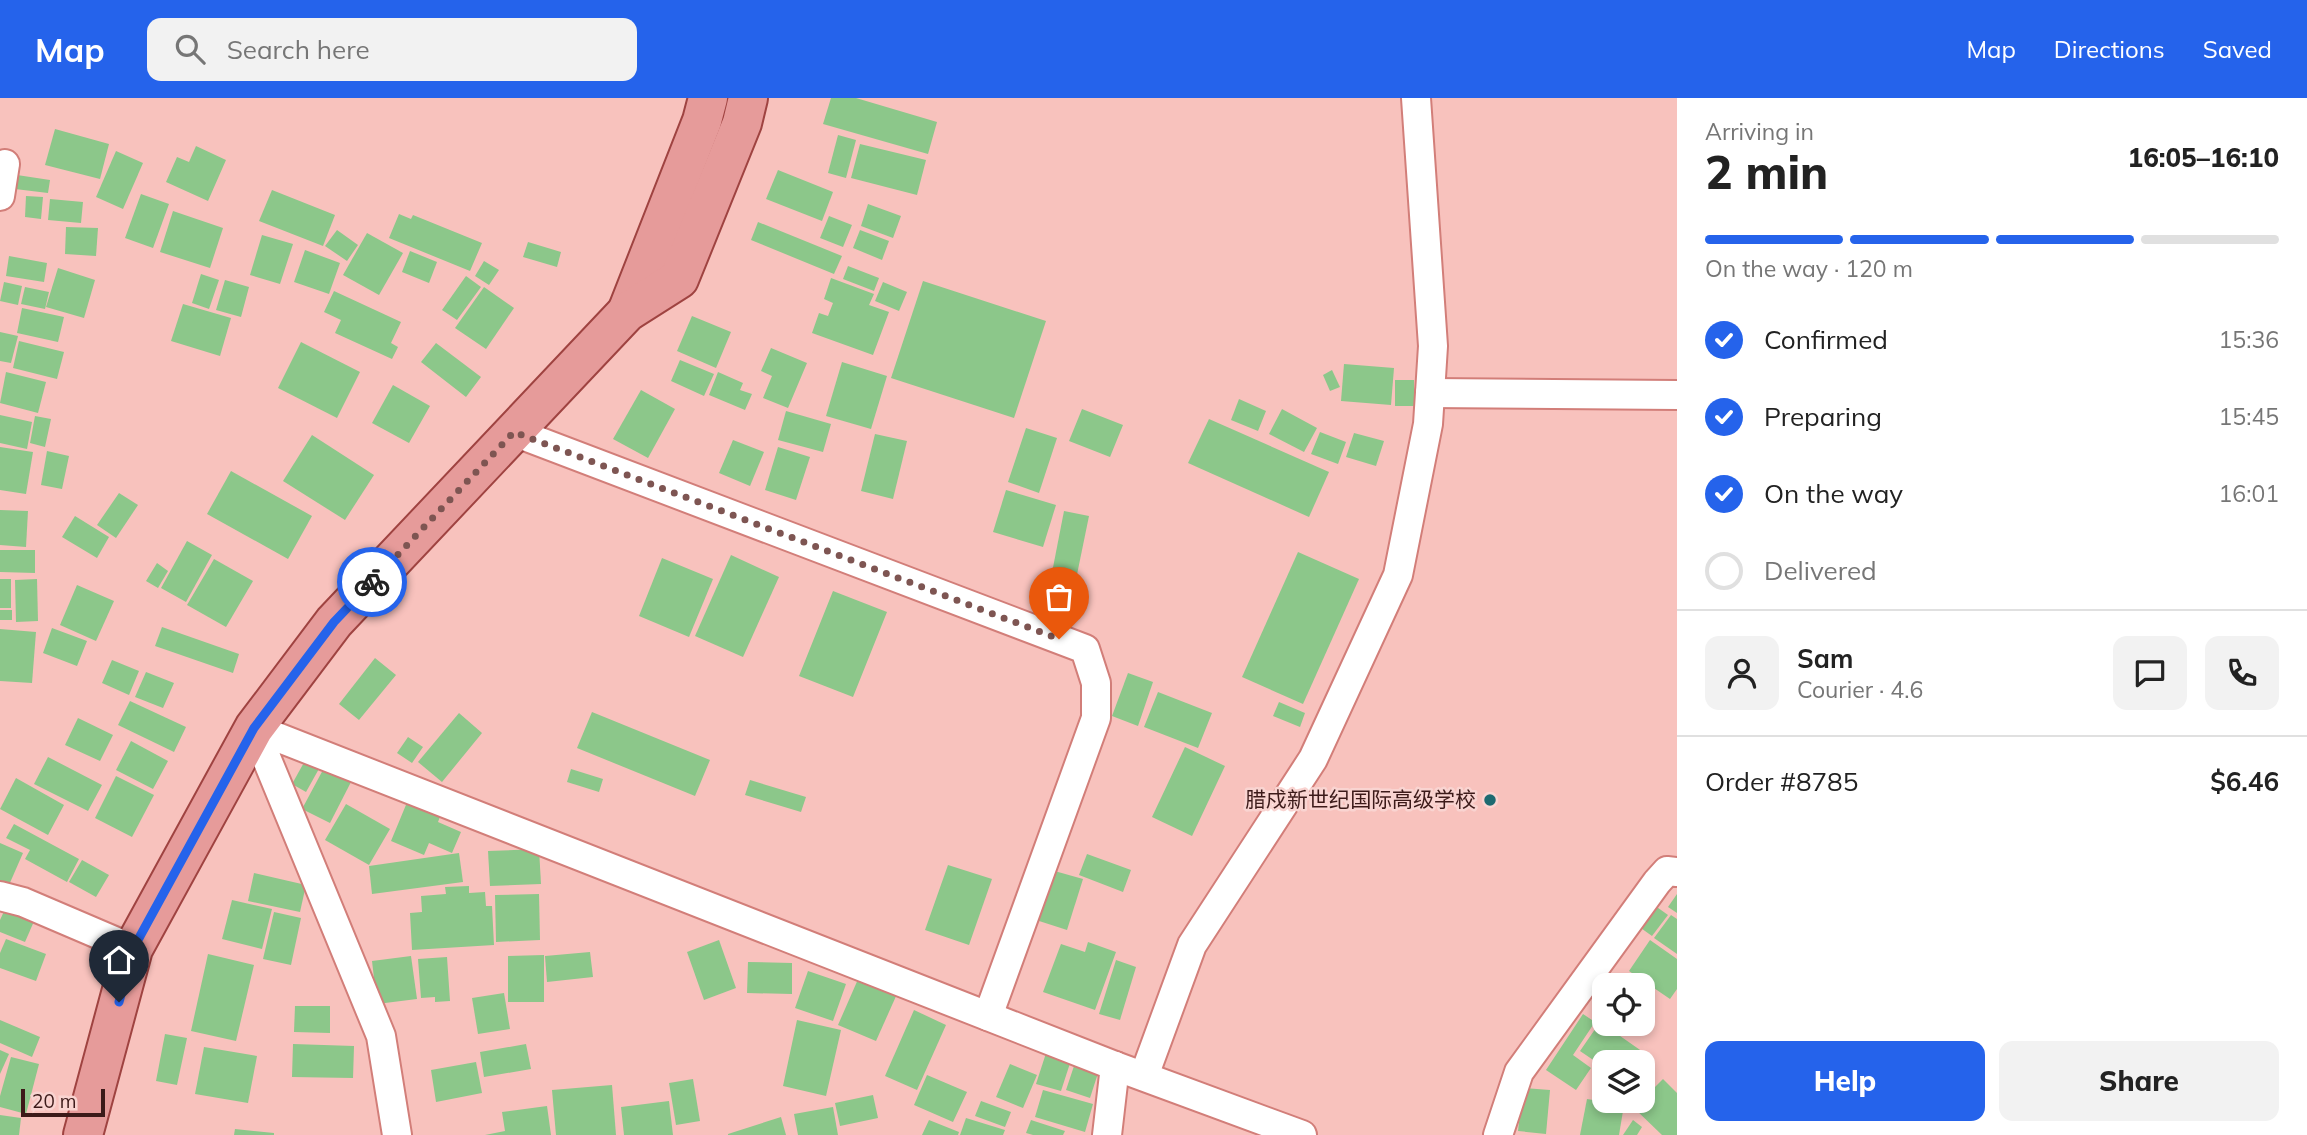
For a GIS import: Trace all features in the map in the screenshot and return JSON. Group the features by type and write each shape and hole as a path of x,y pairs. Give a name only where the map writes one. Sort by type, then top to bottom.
{"main road":[{"path":"627,312 702,121 708,98"},
{"path":"83,1135 133,949 254,728 334,622 627,312 679,279 742,123 748,98"}],"street":[{"path":"1144,1076 1192,944 1313,759 1398,575 1428,424 1433,346 1416,98"},
{"path":"0,196 5,164"},
{"path":"1430,393 1677,395"},
{"path":"514,432 1085,649 1096,682 1096,718 988,1016"},
{"path":"254,728 1115,1066 1302,1135"},
{"path":"254,728 381,1036 397,1135"},
{"path":"1498,1135 1519,1072 1657,882 1667,871 1677,872"},
{"path":"0,896 23,902 133,949"},
{"path":"1107,1135 1115,1066"}],"building":[{"path":"831,98 856,98 937,122 928,154 823,124"},
{"path":"55,129 109,144 100,179 45,165"},
{"path":"838,135 856,140 846,178 828,173"},
{"path":"860,144 926,160 917,195 851,178"},
{"path":"196,146 226,160 208,201 166,182 177,157 189,162"},
{"path":"116,151 143,163 123,209 96,197"},
{"path":"778,170 833,192 822,221 766,199"},
{"path":"17,175 50,180 48,193 15,189"},
{"path":"272,190 335,215 323,246 259,221"},
{"path":"141,194 169,204 153,248 125,238"},
{"path":"26,196 43,197 41,219 25,217"},
{"path":"50,199 83,202 81,223 48,220"},
{"path":"868,204 901,216 893,238 861,226"},
{"path":"173,211 223,228 210,268 160,252"},
{"path":"399,214 411,219 413,215 482,243 470,271 389,238"},
{"path":"829,216 852,225 843,247 820,238"},
{"path":"758,222 842,256 834,274 751,240"},
{"path":"66,227 98,228 96,256 65,254"},
{"path":"337,230 358,245 347,261 325,246"},
{"path":"860,230 889,241 882,260 853,248"},
{"path":"367,233 403,253 379,295 343,275"},
{"path":"262,235 293,244 280,284 250,275"},
{"path":"528,242 561,252 557,267 523,257"},
{"path":"305,250 340,263 329,294 294,282"},
{"path":"410,251 437,262 429,283 402,272"},
{"path":"9,256 47,263 44,282 6,276"},
{"path":"484,261 499,270 489,285 475,276"},
{"path":"848,266 879,278 874,291 843,279"},
{"path":"58,268 95,280 84,318 46,307"},
{"path":"201,274 219,280 209,309 192,303"},
{"path":"466,276 481,287 457,320 442,310"},
{"path":"831,278 874,294 869,305 889,312 873,355 812,333 819,313 828,316 833,303 824,299"},
{"path":"225,280 249,287 241,317 216,310"},
{"path":"923,281 1046,321 1014,418 891,378"},
{"path":"4,282 22,286 18,305 0,301"},
{"path":"883,282 907,292 899,311 875,301"},
{"path":"25,287 49,292 45,309 21,304"},
{"path":"484,287 514,308 486,349 455,328"},
{"path":"334,291 401,322 391,343 398,347 392,359 335,333 341,320 324,312"},
{"path":"183,304 231,318 220,356 171,341"},
{"path":"22,308 64,317 58,342 17,333"},
{"path":"692,316 731,332 716,368 677,351"},
{"path":"0,332 18,336 11,363 0,361"},
{"path":"19,341 64,352 57,379 13,368"},
{"path":"301,342 360,372 337,418 278,388"},
{"path":"436,343 481,377 466,397 421,362"},
{"path":"771,348 807,363 788,408 763,398 772,376 761,371"},
{"path":"680,360 714,374 704,396 671,381"},
{"path":"842,362 887,376 871,429 826,416"},
{"path":"1344,364 1394,368 1391,405 1341,401"},
{"path":"1332,370 1340,387 1330,391 1323,375"},
{"path":"6,372 46,382 38,413 0,403"},
{"path":"718,372 743,383 740,390 752,394 745,410 709,395"},
{"path":"1395,380 1414,380 1414,406 1395,406"},
{"path":"393,385 430,406 409,443 372,423"},
{"path":"641,390 675,409 648,458 613,439"},
{"path":"1239,399 1266,411 1258,431 1231,420"},
{"path":"1082,409 1123,425 1110,457 1069,441"},
{"path":"1282,409 1317,428 1304,452 1269,434"},
{"path":"786,411 831,424 823,452 778,440"},
{"path":"0,415 32,422 27,449 0,443"},
{"path":"35,416 51,419 45,447 30,443"},
{"path":"1209,419 1329,472 1309,517 1188,463"},
{"path":"1026,428 1057,438 1039,493 1008,482"},
{"path":"1320,432 1346,442 1338,464 1311,454"},
{"path":"1354,433 1384,441 1376,466 1346,457"},
{"path":"875,434 907,441 893,499 861,491"},
{"path":"312,435 374,475 345,520 283,481"},
{"path":"733,440 764,452 750,486 719,473"},
{"path":"0,447 33,452 26,494 0,490"},
{"path":"778,447 810,457 796,500 765,490"},
{"path":"47,451 69,456 62,489 41,485"},
{"path":"231,471 312,516 288,559 207,514"},
{"path":"1006,490 1056,505 1043,547 993,532"},
{"path":"119,493 138,505 116,538 97,525"},
{"path":"0,510 28,511 26,547 0,545"},
{"path":"1064,511 1089,516 1073,594 1049,588"},
{"path":"75,516 109,537 97,558 62,537"},
{"path":"187,541 212,555 186,602 161,588"},
{"path":"0,550 35,550 35,573 0,572"},
{"path":"1298,552 1359,579 1303,704 1242,677"},
{"path":"731,555 779,577 743,657 695,636"},
{"path":"662,558 713,579 689,637 639,616"},
{"path":"214,559 253,581 226,627 187,605"},
{"path":"157,563 168,571 158,588 146,581"},
{"path":"0,579 11,579 11,608 0,608"},
{"path":"37,579 38,621 16,622 15,580"},
{"path":"77,585 114,601 96,641 60,625"},
{"path":"833,591 887,612 853,697 799,676"},
{"path":"0,610 12,610 12,620 0,620"},
{"path":"162,627 239,654 233,673 155,646"},
{"path":"52,628 87,641 77,666 43,653"},
{"path":"0,629 36,632 32,683 0,681"},
{"path":"375,658 396,675 359,720 339,704"},
{"path":"112,660 139,671 129,695 102,683"},
{"path":"146,672 174,683 163,708 135,697"},
{"path":"1128,673 1153,682 1138,726 1112,716"},
{"path":"1158,692 1212,713 1198,748 1144,727"},
{"path":"130,701 186,727 174,752 118,725"},
{"path":"1279,702 1305,713 1300,727 1273,716"},
{"path":"592,712 710,760 695,796 577,748"},
{"path":"459,713 482,733 442,782 418,762"},
{"path":"78,718 113,735 100,761 65,745"},
{"path":"408,737 423,747 412,763 397,753"},
{"path":"131,741 168,761 153,789 116,770"},
{"path":"1185,747 1225,766 1192,836 1152,817"},
{"path":"48,757 102,785 88,811 34,784"},
{"path":"306,759 320,767 306,792 292,784"},
{"path":"324,768 351,782 330,823 302,809"},
{"path":"571,769 603,779 599,792 567,782"},
{"path":"116,776 154,795 132,837 95,818"},
{"path":"16,778 64,805 48,835 0,809"},
{"path":"750,780 806,797 801,812 745,795"},
{"path":"408,800 441,814 438,822 461,832 452,853 429,843 424,855 391,841"},
{"path":"346,804 390,829 369,865 325,840"},
{"path":"14,824 79,859 67,882 25,859 30,850 6,838"},
{"path":"0,843 23,853 9,885 0,881"},
{"path":"539,849 541,884 490,886 488,851"},
{"path":"459,853 463,882 372,894 369,866"},
{"path":"1087,854 1131,870 1123,892 1079,875"},
{"path":"82,860 109,875 96,897 69,882"},
{"path":"948,865 992,879 969,945 925,930"},
{"path":"1051,870 1083,879 1067,930 1036,920"},
{"path":"254,873 306,885 300,912 248,901"},
{"path":"469,886 469,893 485,892 486,906 492,906 494,945 412,950 410,913 422,912 421,896 446,894 445,887"},
{"path":"539,894 540,940 496,942 495,895"},
{"path":"1677,894 1677,913 1668,907"},
{"path":"232,900 272,909 262,949 222,939"},
{"path":"1654,905 1668,915 1652,936 1638,926"},
{"path":"6,907 35,919 25,942 0,932 0,920"},
{"path":"274,912 301,918 291,965 263,959"},
{"path":"1671,915 1677,919 1677,954 1654,938"},
{"path":"6,939 46,954 36,981 0,968 0,953"},
{"path":"719,940 736,988 704,1000 687,952"},
{"path":"1650,940 1677,959 1677,989 1670,999 1655,989 1655,973 1629,971"},
{"path":"1088,942 1116,952 1095,1010 1043,992 1061,944 1085,952"},
{"path":"590,952 593,977 547,982 545,956"},
{"path":"208,954 254,965 236,1041 191,1031"},
{"path":"544,955 544,1002 508,1002 508,956"},
{"path":"411,956 417,999 377,1004 372,961"},
{"path":"447,957 450,1001 435,1002 435,997 421,998 418,959"},
{"path":"1116,960 1136,967 1120,1020 1099,1014"},
{"path":"748,962 792,963 792,994 747,993"},
{"path":"808,971 846,984 833,1021 795,1008"},
{"path":"859,977 897,994 876,1041 838,1025"},
{"path":"504,993 510,1029 478,1034 472,998"},
{"path":"295,1006 330,1006 330,1033 294,1032"},
{"path":"914,1010 946,1025 917,1090 885,1076"},
{"path":"1583,1014 1592,1020 1592,1026 1573,1055 1591,1068 1576,1090 1546,1070"},
{"path":"0,1020 40,1037 32,1057 0,1043"},
{"path":"797,1020 841,1030 826,1096 783,1086"},
{"path":"165,1034 187,1038 177,1085 156,1081"},
{"path":"1592,1034 1592,1036 1620,1036 1640,1050 1592,1050 1592,1059 1580,1051"},
{"path":"293,1044 354,1046 353,1078 292,1077"},
{"path":"526,1044 531,1069 484,1077 480,1052"},
{"path":"204,1047 257,1056 248,1103 195,1094"},
{"path":"1048,1047 1073,1054 1061,1091 1036,1084"},
{"path":"0,1050 9,1054 0,1074"},
{"path":"11,1057 39,1064 26,1114 0,1107 0,1096"},
{"path":"1077,1057 1101,1064 1090,1098 1066,1090"},
{"path":"476,1062 482,1093 436,1102 431,1070"},
{"path":"1010,1064 1037,1075 1023,1108 996,1097"},
{"path":"927,1075 967,1092 953,1122 914,1105"},
{"path":"693,1079 700,1121 676,1125 669,1083"},
{"path":"1663,1079 1677,1093 1677,1135 1662,1135 1639,1113 1655,1113 1655,1087"},
{"path":"612,1085 616,1135 556,1135 552,1090"},
{"path":"1523,1088 1550,1090 1546,1134 1518,1131"},
{"path":"1043,1090 1093,1104 1085,1132 1035,1117"},
{"path":"873,1095 878,1118 840,1126 835,1103"},
{"path":"1587,1099 1592,1100 1592,1113 1623,1113 1619,1135 1580,1135"},
{"path":"669,1101 673,1135 624,1135 621,1107"},
{"path":"981,1101 1011,1112 1005,1127 975,1116"},
{"path":"547,1106 551,1135 485,1135 505,1131 502,1112"},
{"path":"833,1107 838,1135 798,1135 794,1114"},
{"path":"0,1115 21,1118 19,1135 0,1135"},
{"path":"781,1117 786,1135 728,1135 728,1134"},
{"path":"966,1118 1005,1130 1003,1135 960,1135"},
{"path":"929,1120 959,1132 958,1135 922,1135"},
{"path":"1031,1120 1065,1131 1063,1135 1026,1133"},
{"path":"1633,1120 1642,1127 1637,1135 1623,1135"},
{"path":"235,1129 274,1133 274,1135 234,1135"}],"way so far":[{"path":"372,582 514,432 1059,639"}],"place":[{"name":"腊戍新世纪国际高级学校","path":"1490,800"}],"route":[{"path":"119,1002 133,949 254,728 334,622 372,582"}]}
